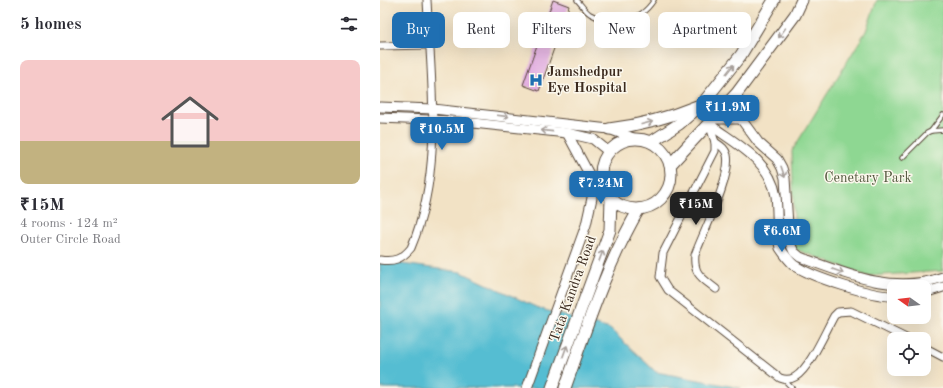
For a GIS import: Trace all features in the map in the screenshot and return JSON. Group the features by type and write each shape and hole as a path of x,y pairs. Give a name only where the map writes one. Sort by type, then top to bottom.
{"main road":[{"path":"651,142 679,124 700,106 741,55 774,0"},
{"path":"670,165 712,122 737,93 795,15 802,0"},
{"path":"700,106 712,122"},
{"path":"609,129 662,120 700,106"},
{"path":"636,139 651,142 663,151 670,165 670,180 665,194 654,204 639,209 624,207 611,199 604,188 601,174 604,161 609,152 626,140 636,139"},
{"name":"Tata Kandra Road","path":"552,388 591,296 610,230 611,199"},
{"path":"565,388 591,296 639,209"}],"street":[{"path":"427,0 428,12"},
{"path":"380,46 392,46"},
{"path":"380,260 396,260 405,255 415,239 430,178 434,136 432,120 433,109 430,48"},
{"path":"737,93 740,119 758,142 771,154 782,168 785,178 789,241 794,252 800,257 864,280 884,283 922,282 943,277"},
{"path":"380,107 433,109 609,129 636,139"},
{"path":"380,118 432,120 567,133 593,139 609,152"},
{"path":"712,122 740,119"},
{"path":"712,122 715,150 663,253 660,277 668,290 734,344 780,378 785,380 793,378 806,366 834,316 838,312 851,311 894,332"},
{"path":"712,122 766,169 774,187 780,248 789,260 805,271 840,284 873,294 887,295"},
{"path":"526,388 564,280 586,225 592,198 590,176 567,133"},
{"path":"715,142 724,147 727,156 726,172 695,255 694,264 696,272 716,289"},
{"path":"762,164 771,154"},
{"path":"931,290 943,287"},
{"path":"931,351 943,357"}],"lane":[{"path":"577,0 589,14 619,22 635,18 654,0"},
{"path":"902,158 931,131 943,115"},
{"path":"931,131 943,130"},
{"path":"785,380 792,388"}],"green space":[{"name":"Cenetary Park","path":"877,0 943,0 943,271 867,276 795,249 792,151 866,31"}],"water":[{"path":"380,261 461,272 538,308 610,329 656,372 741,388 380,388"}],"building":[{"path":"553,0 569,6 567,12 549,12"},
{"path":"536,48 554,48 539,91 523,85"}],"place":[{"name":"Jamshedpur Eye Hospital","path":"536,80"}]}
